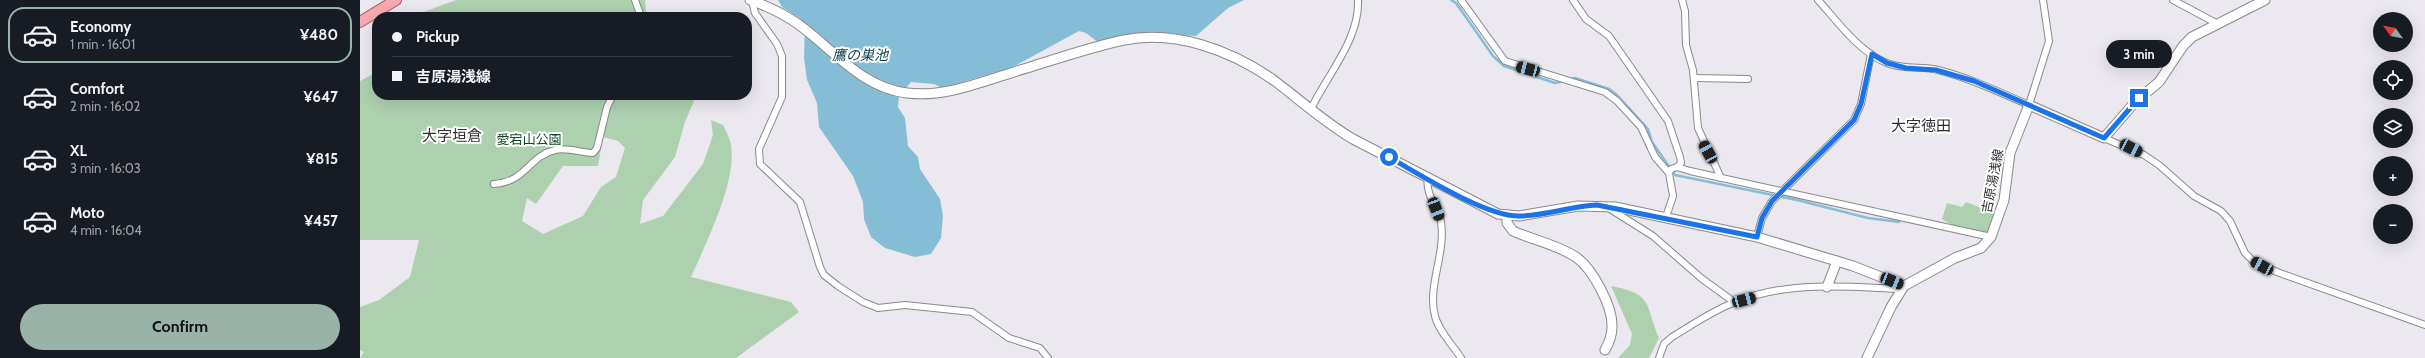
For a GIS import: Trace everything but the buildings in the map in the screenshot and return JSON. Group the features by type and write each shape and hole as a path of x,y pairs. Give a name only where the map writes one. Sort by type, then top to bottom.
{"main road":[{"path":"376,12 396,0"},
{"path":"360,22 372,15"}],"street":[{"path":"635,0 639,12"},
{"path":"751,0 797,23 863,77 885,88 906,93 930,94 961,88 1125,40 1160,39 1184,41 1212,47 1241,60 1271,79 1332,126 1428,179 1498,214 1519,216 1578,206 1605,206 1757,237 1837,261 1903,288"},
{"path":"751,0 755,13 776,44 782,56 782,97 759,150 760,164 800,202 824,275 863,302 878,308 905,305 972,312 1009,338 1040,348 1048,358"},
{"path":"1311,109 1352,33 1358,17 1358,0"},
{"path":"1461,0 1506,62 1605,92 1617,101 1641,127 1655,157 1669,172 1672,201 1666,218"},
{"path":"1573,0 1586,19 1609,36 1668,121 1681,163 1669,172"},
{"path":"1682,0 1685,11 1686,45 1693,65 1699,132 1721,178"},
{"path":"1818,0 1872,54 1894,65 1936,70 1960,76 2144,155 2159,165 2194,196 2227,216 2241,246 2253,261 2277,272 2425,325"},
{"path":"2029,105 2049,41 2043,0"},
{"path":"2173,0 2216,23"},
{"path":"2104,138 2135,102 2159,82 2186,42 2197,33 2265,0"},
{"path":"1757,237 1765,212 1781,191 1854,120 1861,104 1872,54"},
{"path":"1694,78 1748,79"},
{"path":"494,184 512,181 542,156 554,150 593,153 597,148 610,100"},
{"name":"吉原湯浅線","path":"1867,358 1891,307 1903,288 1955,258 1981,248 1991,237 2003,206 2010,153 2029,105"},
{"path":"1677,167 1991,237"},
{"path":"1428,179 1426,187 1441,221 1442,242 1432,299 1435,317 1461,358"},
{"path":"1605,206 1653,236 1701,278 1734,302"},
{"path":"1507,215 1508,226 1514,231 1572,255 1589,269 1605,298 1612,320 1611,337 1605,350"},
{"path":"1827,286 1837,261"},
{"path":"1658,358 1664,344 1672,337 1734,302 1798,287 1827,286 1903,288"}],"green space":[{"path":"456,0 645,0 646,12 424,12"},
{"name":"愛宕山公園","path":"372,75 372,100 694,100 685,122 675,157 643,200 640,224 663,216 703,164 713,135 711,120 723,125 731,145 732,160 729,176 719,212 691,277 791,302 799,312 736,358 360,358 364,352 360,350 360,307 379,300 410,277 419,240 360,240 360,81","holes":["603,137 618,141 625,148 616,177 601,187 583,216 543,234 522,221 527,198 536,204 563,166 598,166"]},
{"path":"1966,202 1996,214 1987,233 1955,227 1942,219 1947,203 1962,207"},
{"path":"1611,286 1625,289 1634,293 1646,302 1659,338 1649,358 1618,358 1630,345 1632,334"}],"water":[{"name":"鷹の巣池","path":"778,0 1244,0 1228,8 1196,36 1159,34 1099,43 1086,33 1079,31 1013,67 942,88 934,84 911,82 899,97 898,107 905,118 908,146 918,157 920,169 940,199 943,216 941,238 931,254 915,257 885,248 871,237 864,219 863,202 853,176 819,127 817,103 807,80 804,58 805,26 801,19 782,7"}],"waterway":[{"path":"1451,0 1456,3 1493,56 1504,66 1555,83 1564,81"},
{"path":"1570,79 1575,78 1609,89 1617,95 1648,129 1652,142 1675,175 1797,200 1868,218 1899,222"}],"district":[{"name":"大字徳田","path":"1921,126"},
{"name":"大字垣倉","path":"452,136"}],"route":[{"path":"1389,157 1428,179 1498,214 1519,216 1544,213 1578,206 1597,205 1615,207 1757,237 1762,218 1772,201 1854,120 1861,104 1872,54 1887,63 1906,68 1936,70 1974,81 2104,138 2132,104 2139,98"}]}
